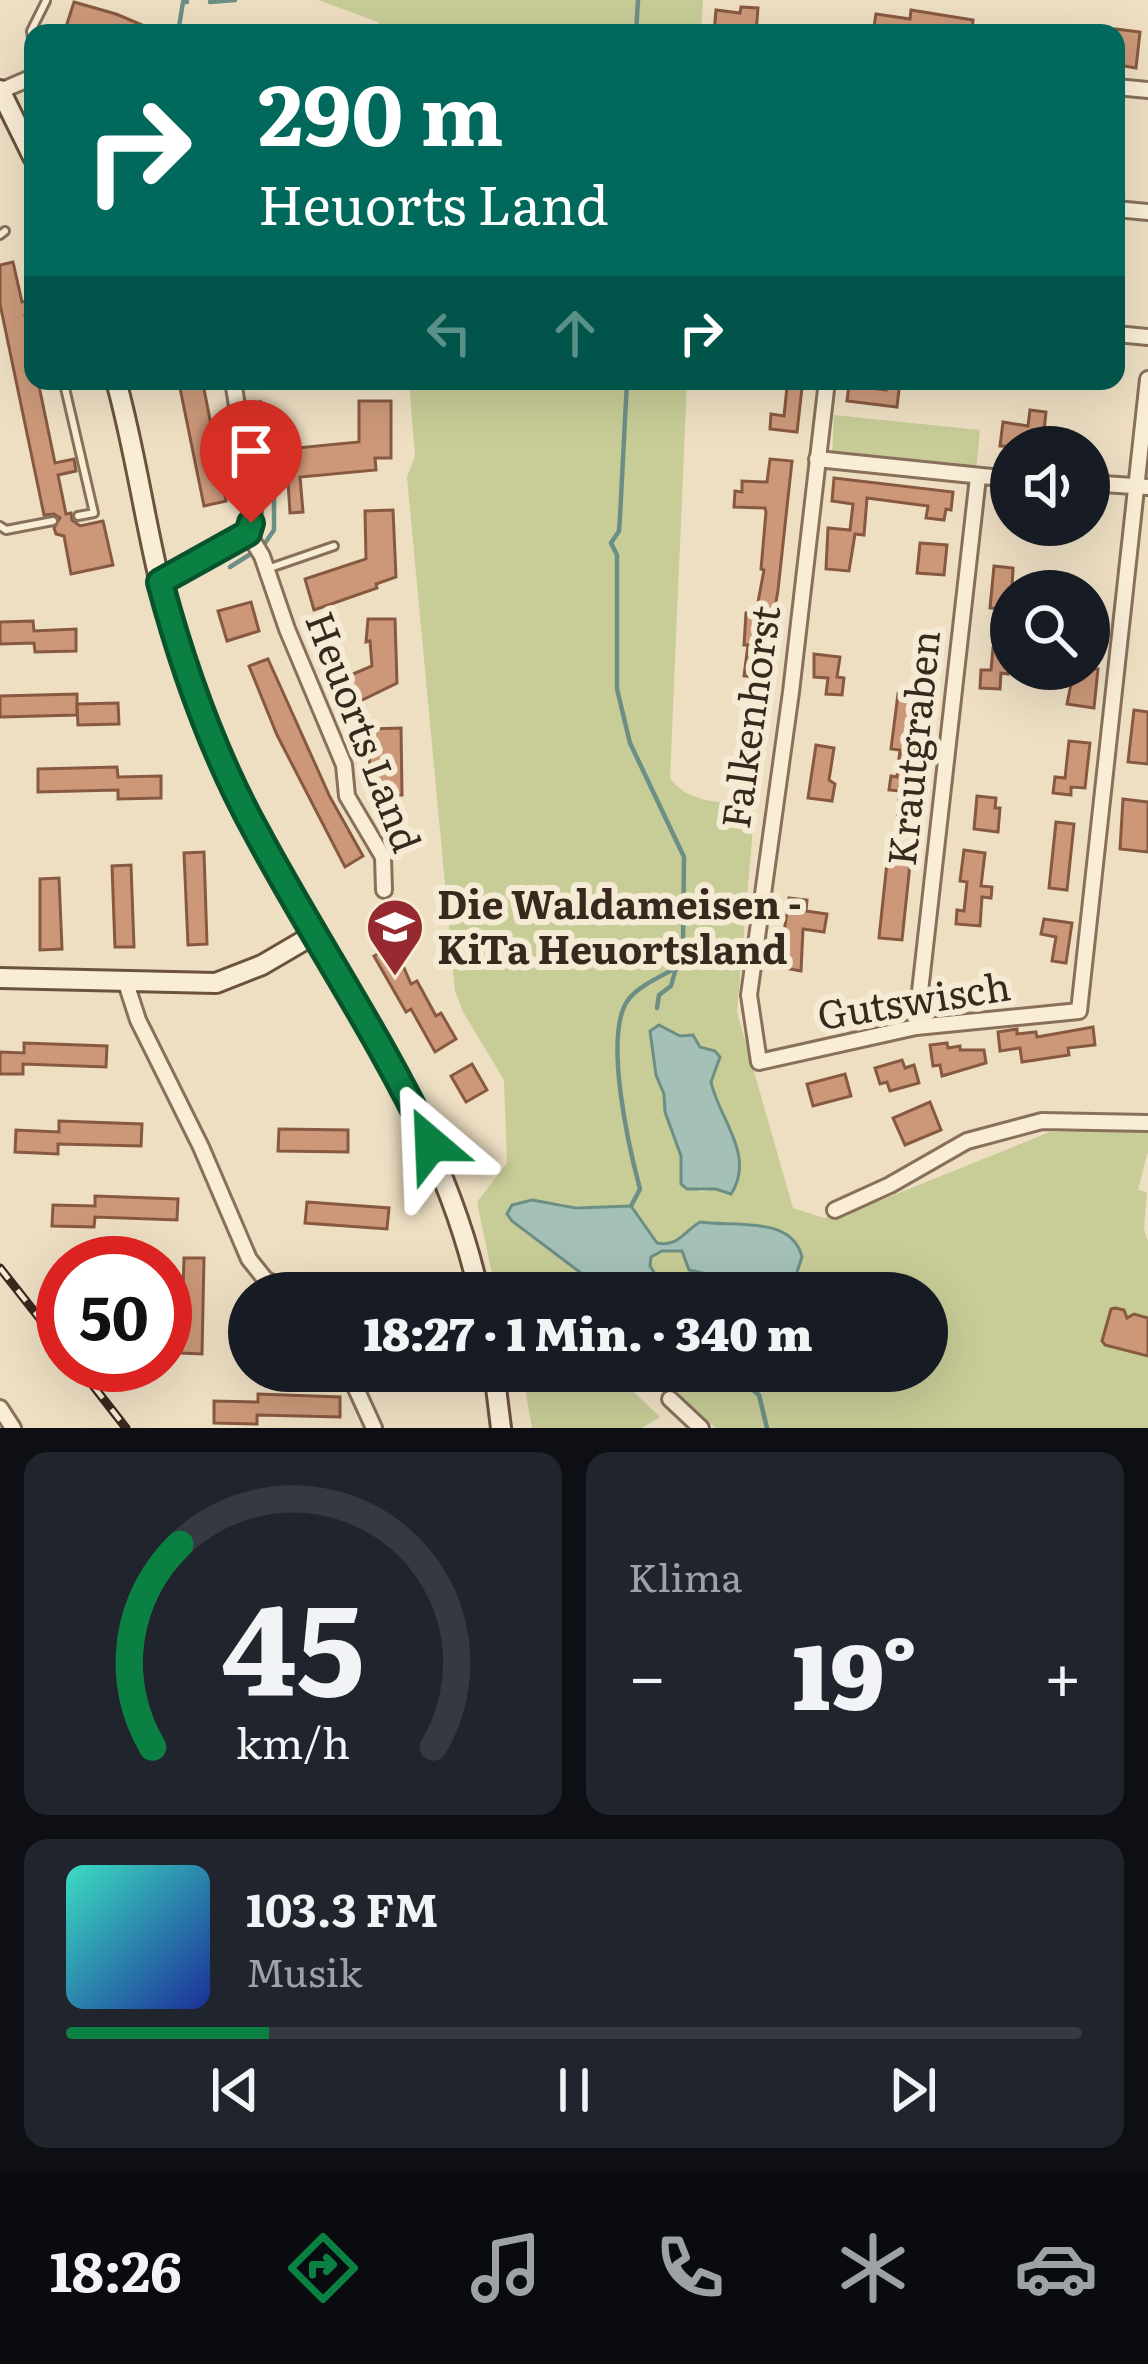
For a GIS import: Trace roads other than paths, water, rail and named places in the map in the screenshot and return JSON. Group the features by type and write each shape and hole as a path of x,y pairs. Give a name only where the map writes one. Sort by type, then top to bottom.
{"main road":[{"path":"0,91 24,139"},
{"path":"119,390 160,582 191,684 253,827 385,1054 431,1144 474,1272"},
{"path":"0,978 216,983 262,965 315,934"},
{"path":"497,1392 501,1428"}],"street":[{"path":"1110,484 1143,486 1148,379"},
{"name":"Heuorts Land","path":"234,390 254,511 248,533 344,765 347,796 383,857 384,890"},
{"name":"Falkenhorst","path":"759,1062 748,995 825,390"},
{"path":"817,459 990,477"},
{"name":"Krautgraben","path":"916,1027 978,477"},
{"name":"Gutswisch","path":"759,1062 916,1027 1079,1011 1143,486"},
{"path":"160,582 248,533"},
{"path":"126,983 138,1019 249,1259 259,1272"},
{"path":"835,1210 967,1141 1042,1121 1148,1124"},
{"path":"358,1392 374,1428"},
{"path":"670,1399 694,1426"},
{"path":"0,1408 13,1428"}],"lane":[{"path":"65,390 94,513 78,516"},
{"path":"0,526 6,530 53,521"},
{"path":"266,569 334,546"}],"water":[{"path":"659,1025 680,1036 693,1035 700,1047 720,1057 711,1082 740,1165 731,1194 687,1189 681,1184 681,1156 656,1075 650,1031"},
{"path":"532,1200 576,1208 631,1206 657,1243 664,1244 676,1241 700,1222 760,1226 786,1235 802,1257 797,1272 698,1272 689,1270 682,1251 662,1251 651,1257 654,1272 580,1272 512,1221 507,1214 512,1205"}],"waterway":[{"path":"210,2 235,0"},
{"path":"637,24 638,0"},
{"path":"179,24 183,2 187,2"},
{"path":"627,390 619,531 611,543 617,555 617,689 630,743 684,857 683,943 671,986 659,995 657,1008"},
{"path":"260,402 272,482"},
{"path":"263,546 274,530 274,496"},
{"path":"230,567 249,555"},
{"path":"631,1206 640,1189 620,1092 621,1016 632,995 676,968"},
{"path":"755,1392 767,1428"}],"railway":[{"path":"0,1268 36,1314"},
{"path":"98,1392 126,1428"}],"place":[{"name":"Die Waldameisen - KiTa Heuortsland","path":"395,978"}]}
